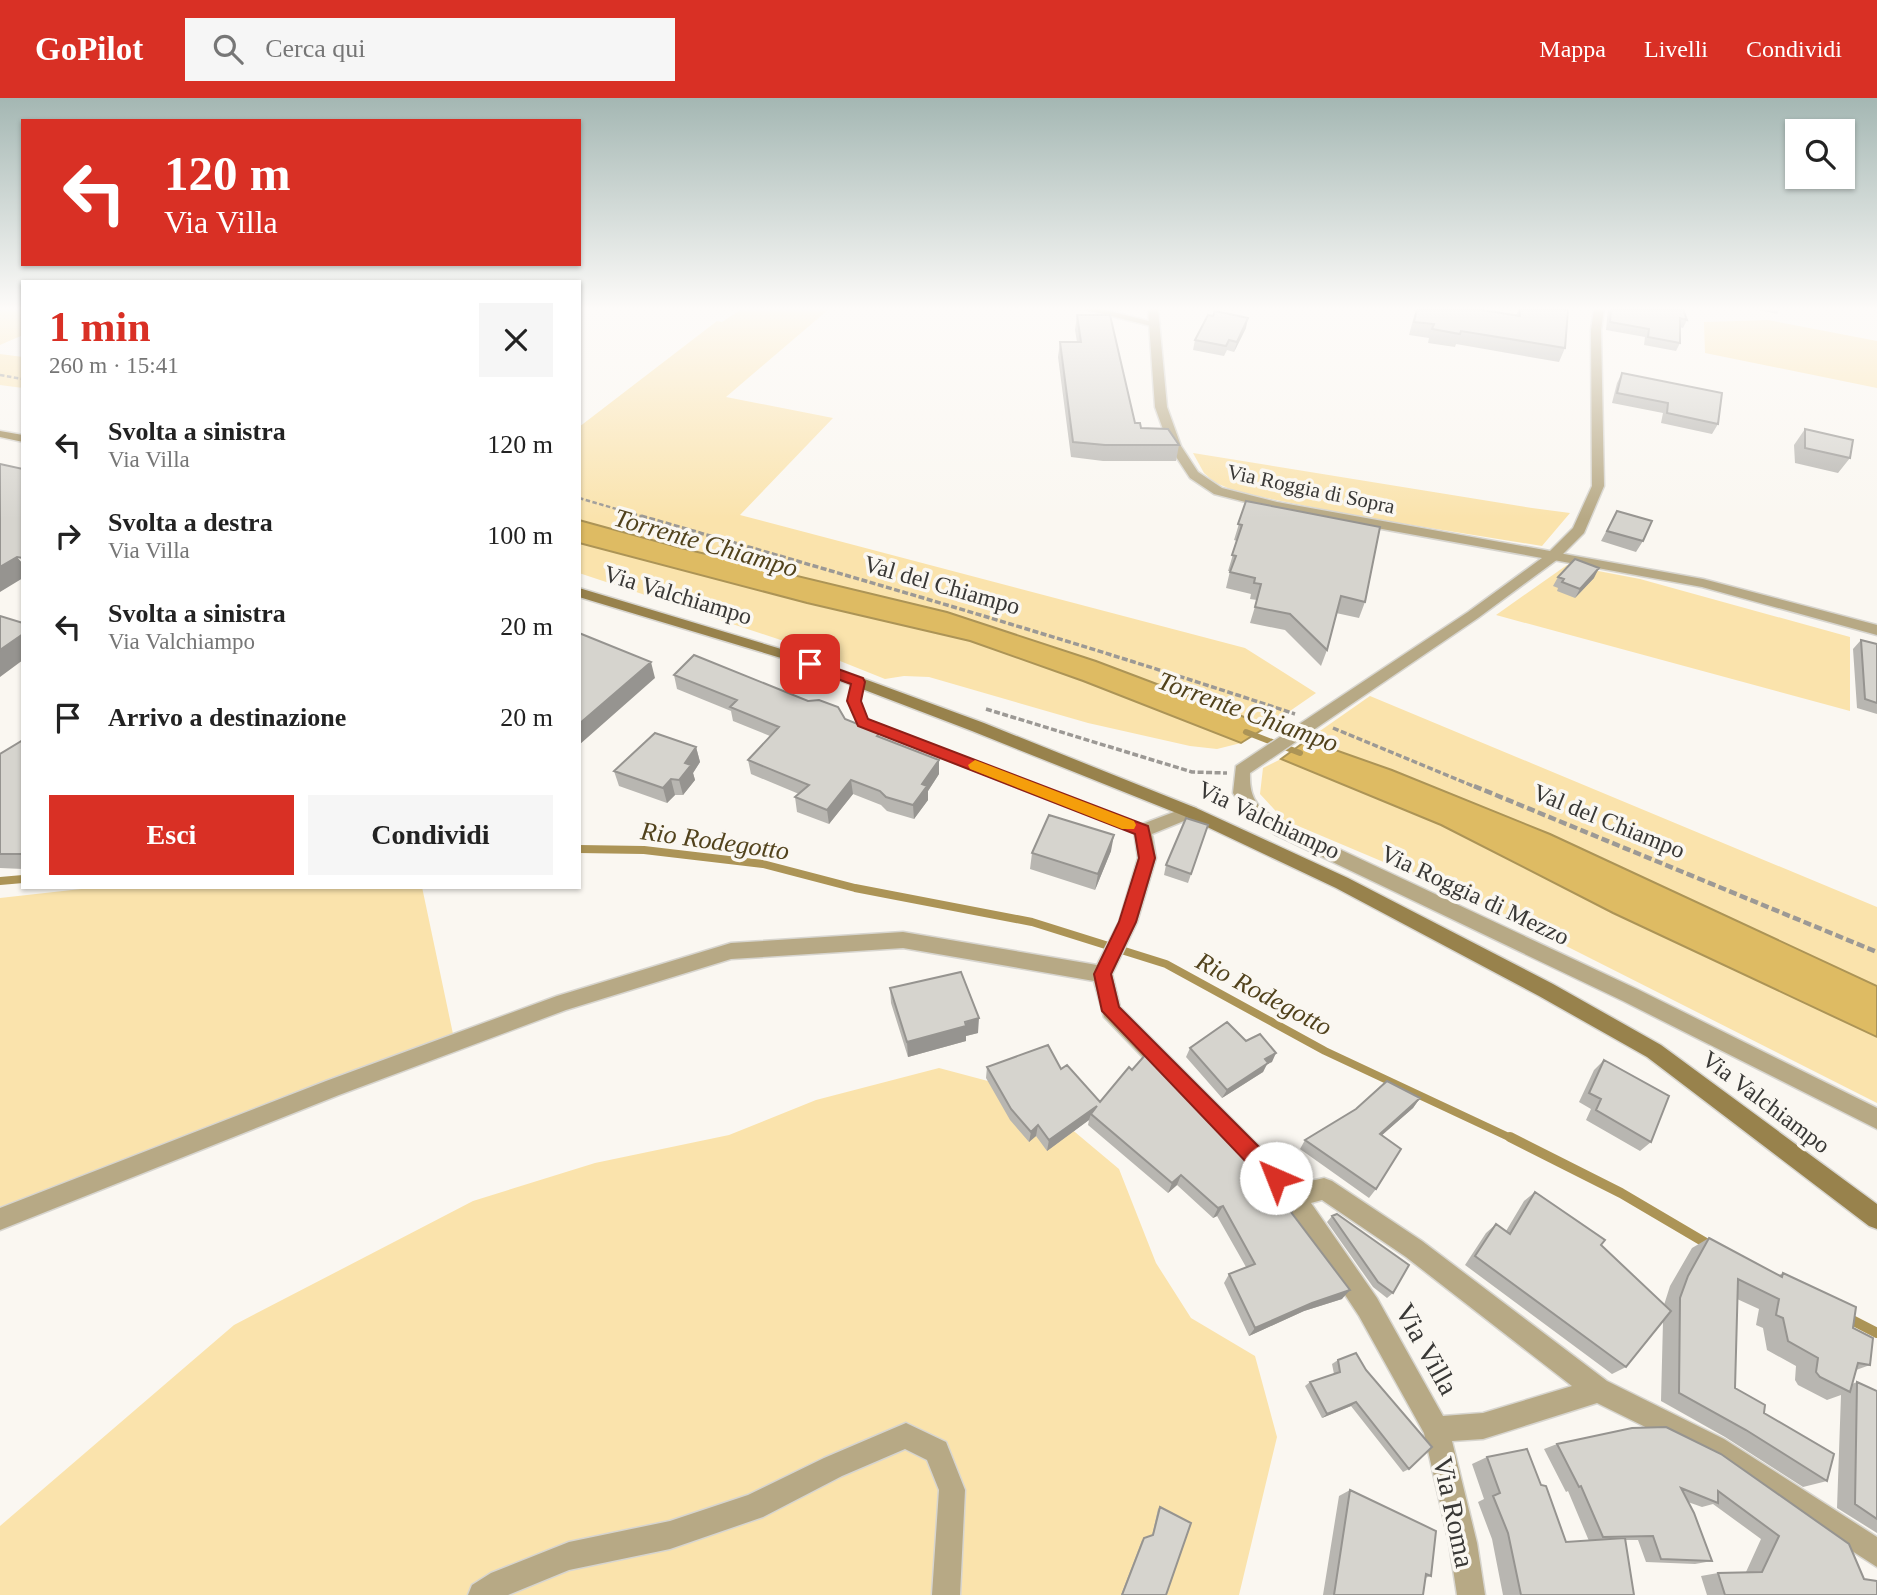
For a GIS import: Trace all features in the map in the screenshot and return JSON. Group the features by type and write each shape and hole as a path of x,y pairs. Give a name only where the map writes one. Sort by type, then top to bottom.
{"main road":[{"path":"0,434 21,439"},
{"name":"Via Valchiampo","path":"581,593 786,655 859,682 1190,812 1342,883 1546,990 1654,1051 1877,1218"}],"street":[{"name":"Via Roggia di Sopra","path":"1159,379 1161,407 1175,446 1194,475 1218,491 1277,506 1703,583 1877,630"},
{"path":"1248,766 1299,729 1473,615 1553,556 1579,530 1598,486 1597,379"},
{"name":"Via Roggia di Mezzo","path":"1248,766 1241,793 1255,814 1282,830 1630,995 1877,1119"},
{"path":"0,1219 333,1088 564,1002 732,951 903,940 1102,974 1128,922 1147,858 1143,831 1190,812"},
{"name":"Via Villa","path":"1102,974 1111,1011 1293,1196 1368,1307 1436,1429 1483,1426 1598,1390"},
{"name":"Via Villa","path":"1293,1196 1324,1189 1414,1249 1598,1390 1715,1448 1877,1553"},
{"name":"Via Roma","path":"1436,1429 1463,1543 1471,1595"},
{"path":"482,1595 501,1583 569,1556 670,1535 753,1507 833,1467 906,1436 937,1451 952,1490 946,1595"}],"lane":[{"path":"859,682 854,701 863,722 1143,831"}],"path":[{"name":"Val del Chiampo","path":"581,499 971,611 1139,662 1292,713"},
{"path":"981,708 1192,772 1220,774 1248,766"},
{"name":"Val del Chiampo","path":"1327,726 1877,952"}],"shaded area":[{"path":"0,379 21,379 21,388 0,385"},
{"path":"642,379 747,379 726,397 833,418 740,515 1245,648 1316,693 1268,726 1096,661 947,612 681,548 581,521 581,425"},
{"path":"1832,379 1877,379 1877,388"},
{"path":"1193,453 1570,513 1542,546 1356,516 1237,492 1214,482 1204,473"},
{"path":"581,521 681,548 947,612 1096,661 1268,726 1241,743 1083,681 970,641 807,603 581,544"},
{"path":"581,544 807,603 970,641 1083,681 1241,743 1217,749 1190,746 1088,723 929,677 904,676 885,679 820,653 581,574"},
{"path":"1567,565 1640,579 1850,637 1850,711 1496,615"},
{"path":"1370,696 1877,907 1877,986 1550,834 1392,770 1307,740"},
{"path":"1307,740 1392,770 1550,834 1877,986 1877,1037 1613,913 1441,825 1281,759"},
{"path":"1281,759 1441,825 1613,913 1877,1037 1877,1103 1483,904 1284,820 1260,794 1263,768"},
{"path":"81,889 422,889 453,1034 333,1088 0,1207 0,898"},
{"path":"939,1068 1026,1091 1119,1169 1156,1263 1191,1318 1255,1356 1277,1437 1239,1595 0,1595 0,1526 234,1325 473,1201 595,1163 729,1135 816,1100"}],"building":[{"path":"1065,379 1125,379 1135,423 1140,423 1141,428 1168,429 1179,445 1105,445 1073,442"},
{"path":"1621,379 1651,379 1722,393 1718,424 1667,413 1668,403 1617,393"},
{"path":"1805,429 1853,440 1850,458 1805,448"},
{"path":"0,464 21,469 21,558 17,557 0,567"},
{"path":"1246,501 1380,527 1365,602 1341,596 1327,650 1290,614 1255,607 1261,584 1254,583 1255,578 1230,572 1236,556 1232,555 1242,525 1238,524"},
{"path":"1617,511 1652,521 1643,541 1607,531"},
{"path":"1575,559 1599,568 1580,589 1562,582 1564,579 1558,577"},
{"path":"0,616 21,622 21,635 0,650"},
{"path":"581,634 651,662 581,722"},
{"path":"1861,640 1877,644 1877,703 1865,699"},
{"path":"694,655 808,701 819,700 838,707 845,719 880,733 877,736 939,760 922,784 927,786 913,805 886,797 880,791 851,780 827,810 795,797 809,785 748,760 779,727 730,707 737,700 674,675"},
{"path":"655,733 696,747 685,763 691,765 679,780 671,779 663,788 614,771"},
{"path":"21,741 21,854 0,854 0,754"},
{"path":"1049,815 1114,835 1098,874 1032,853"},
{"path":"1186,818 1208,825 1191,874 1166,865"},
{"path":"961,972 979,1018 965,1022 966,1026 907,1042 890,988"},
{"path":"1227,1022 1246,1041 1260,1034 1276,1053 1265,1059 1268,1063 1227,1090 1190,1048"},
{"path":"1048,1045 1061,1069 1067,1065 1100,1102 1129,1067 1132,1070 1146,1054 1162,1065 1290,1196 1297,1206 1291,1212 1350,1290 1255,1328 1229,1274 1255,1264 1223,1206 1218,1208 1181,1175 1172,1183 1091,1114 1097,1106 1049,1140 1038,1125 1031,1132 1011,1109 987,1067"},
{"path":"1604,1060 1669,1096 1651,1142 1596,1110 1601,1099 1589,1093"},
{"path":"1387,1081 1420,1098 1380,1134 1401,1149 1376,1189 1305,1140 1356,1109"},
{"path":"1535,1192 1605,1240 1601,1245 1671,1311 1626,1367 1475,1256 1496,1224 1510,1234"},
{"path":"1337,1214 1409,1265 1393,1293 1378,1282 1332,1216"},
{"path":"1709,1238 1782,1277 1783,1273 1856,1307 1853,1328 1873,1338 1870,1365 1858,1363 1850,1392 1820,1377 1816,1372 1818,1358 1788,1341 1783,1318 1776,1315 1779,1299 1738,1279 1735,1388 1765,1405 1764,1413 1834,1454 1827,1481 1746,1430 1679,1393 1680,1298 1688,1276"},
{"path":"1356,1353 1366,1370 1432,1447 1409,1469 1356,1402 1327,1414 1310,1382 1340,1372 1338,1360"},
{"path":"1857,1382 1877,1391 1877,1519 1855,1504"},
{"path":"1666,1427 1721,1454 1849,1544 1864,1579 1877,1581 1877,1595 1725,1595 1718,1573 1762,1572 1779,1536 1718,1491 1718,1503 1681,1488 1694,1513 1712,1561 1661,1559 1653,1536 1603,1537 1581,1486 1579,1487 1557,1444 1632,1428"},
{"path":"1527,1449 1541,1485 1546,1486 1566,1542 1625,1538 1634,1595 1521,1595 1508,1533 1493,1496 1500,1493 1487,1457"},
{"path":"1350,1490 1436,1531 1431,1576 1426,1574 1423,1595 1334,1595"},
{"path":"1160,1507 1191,1523 1166,1595 1122,1595 1144,1538 1153,1535"}],"waterway":[{"name":"Torrente Chiampo","path":"1246,732 1300,753"},
{"name":"Rio Rodegotto","path":"581,849 644,850 763,864 855,888 1032,922 1166,964 1325,1051 1513,1139"},
{"name":"Rio Rodegotto","path":"0,881 21,879"},
{"name":"Rio Rodegotto","path":"1510,1137 1621,1193 1711,1246"},
{"name":"Rio Rodegotto","path":"1848,1318 1877,1333"}],"slow traffic":[{"path":"975,765 1128,825"}],"route":[{"path":"810,664 859,682 854,701 863,722 1143,831 1147,858 1128,922 1102,974 1111,1011 1276,1178"}]}
